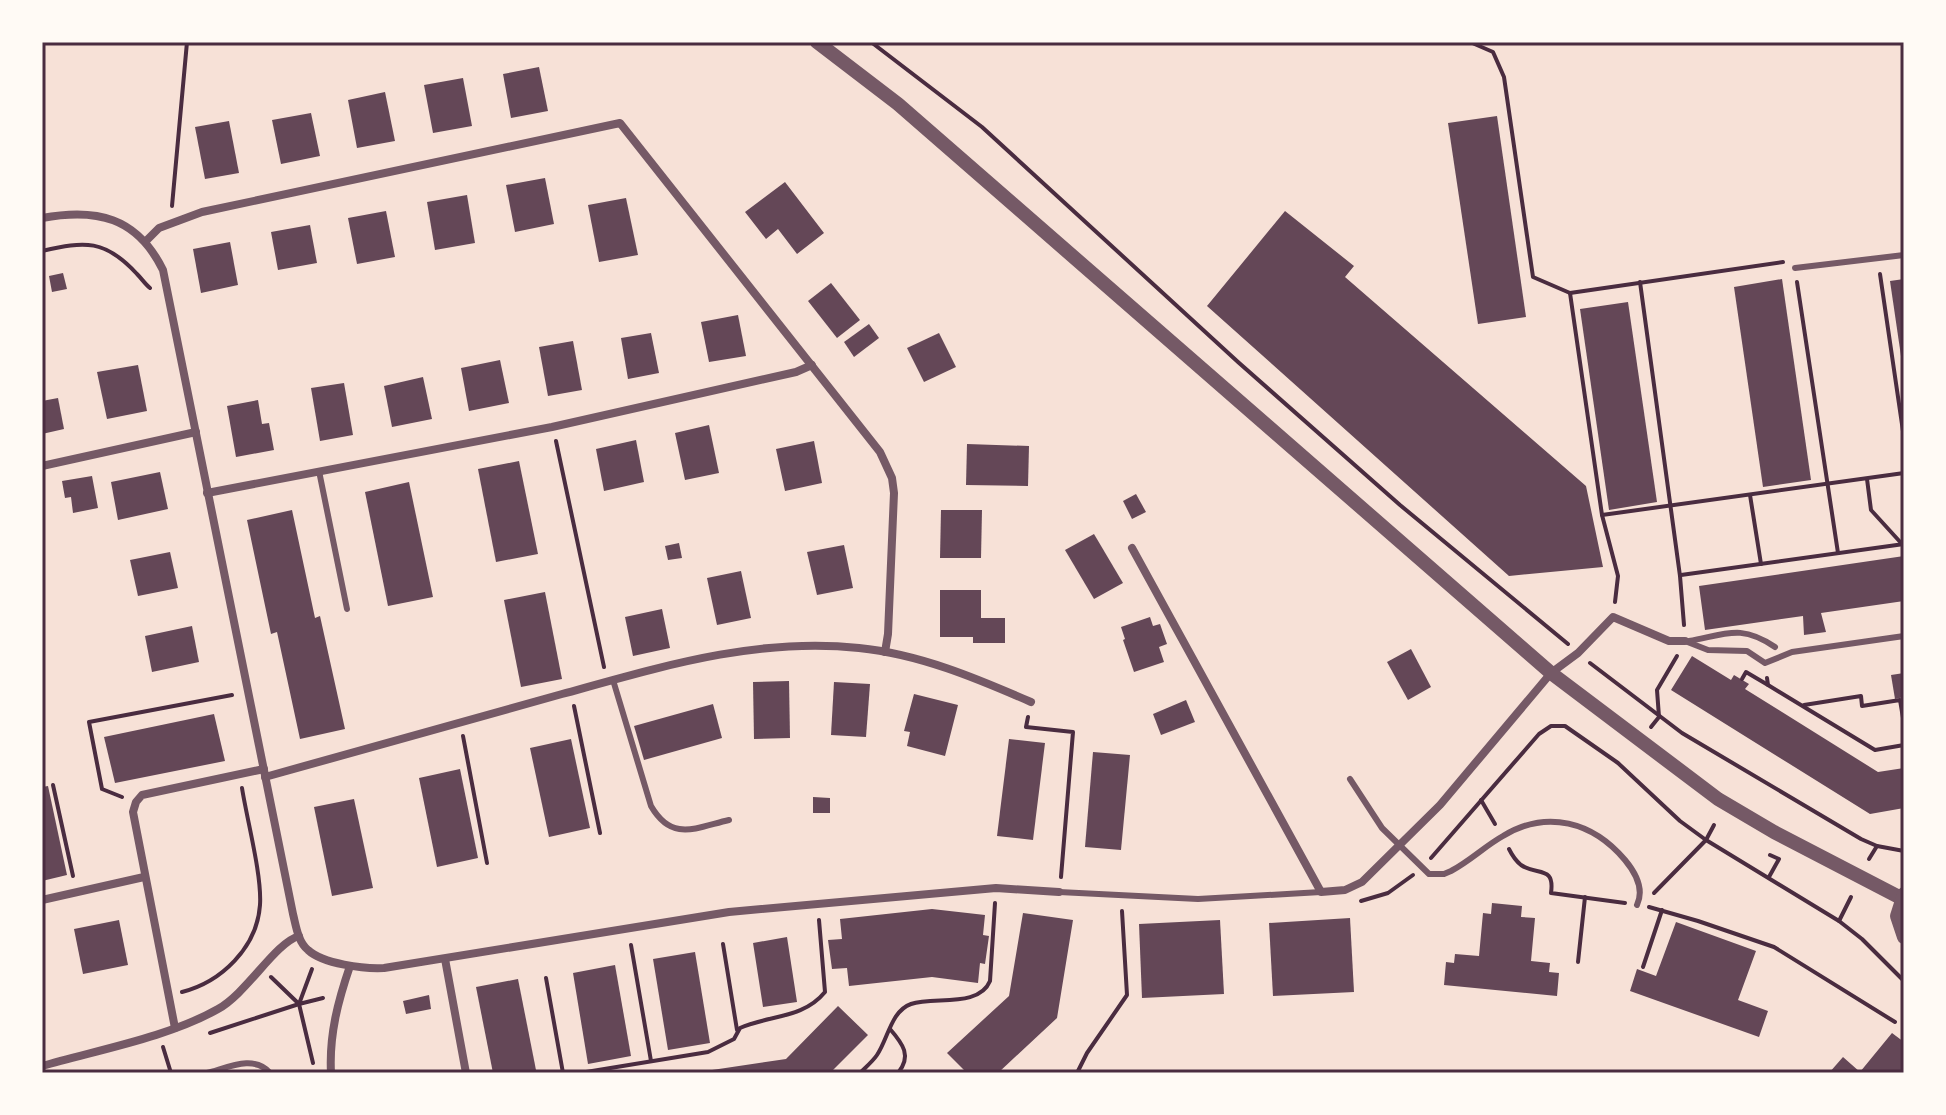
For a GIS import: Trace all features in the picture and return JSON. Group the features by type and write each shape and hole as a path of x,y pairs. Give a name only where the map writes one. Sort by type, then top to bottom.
{"street":[{"path":"817,42 898,104 1551,673 1718,799 1774,832 1903,896 1897,916 1904,937"},
{"path":"146,241 159,228 202,212 620,123 880,452 892,478 885,652"},
{"path":"42,218 89,214 126,225 146,241 163,270 264,773 299,936 308,952 350,966 384,968 628,927 818,903 996,888 1059,892"},
{"path":"207,493 552,427 796,372 812,365"},
{"path":"42,466 196,432"},
{"path":"1132,548 1321,892 1345,890 1362,882 1440,805 1551,673 1578,653 1613,617 1669,641 1685,641"},
{"path":"175,1028 133,812 142,795 239,774 264,773 610,680 706,656 762,647 826,646 885,652 964,673 1031,702"},
{"path":"42,900 144,877"},
{"path":"42,1066 175,1028 220,1008 238,996 290,939 299,936"},
{"path":"445,959 466,1073"},
{"path":"331,1073 331,1042 339,999 350,966"}],"lane":[{"path":"1794,264 1904,255"},
{"path":"319,470 347,609"},
{"path":"1685,641 1745,631 1775,647"},
{"path":"1685,641 1708,650 1747,651 1765,663 1792,652 1904,636"},
{"path":"610,680 656,815 678,831 729,820"},
{"path":"1350,779 1382,828 1429,874 1444,874 1468,862 1502,836 1530,823 1548,821 1584,827 1602,836 1637,874 1639,901"},
{"path":"1059,892 1198,899 1321,892"},
{"path":"207,1073 257,1063 270,1073"}],"path":[{"path":"175,220 172,204 187,42"},
{"path":"871,42 982,127 1400,505 1659,717 1732,763 1877,846 1904,851"},
{"path":"1470,42 1493,52 1504,77 1533,277 1570,293 1794,264 1838,553"},
{"path":"42,251 74,244 100,246 115,253 153,290 168,286"},
{"path":"1878,258 1904,438"},
{"path":"1640,282 1680,576 1685,641 1657,690 1659,717 1649,728"},
{"path":"1570,293 1602,515 1618,576 1613,617"},
{"path":"552,427 610,680"},
{"path":"1602,515 1904,473"},
{"path":"1867,479 1871,510 1903,544"},
{"path":"1750,495 1761,564"},
{"path":"1680,576 1903,544"},
{"path":"1765,663 1768,685"},
{"path":"1742,679 1746,672 1875,750 1904,745"},
{"path":"571,691 600,833"},
{"path":"136,802 102,789 89,722 247,692"},
{"path":"1802,705 1861,696 1862,706 1900,700 1904,724"},
{"path":"1031,702 1026,727 1073,732 1059,892"},
{"path":"460,721 487,863"},
{"path":"1618,763 1627,754"},
{"path":"168,995 209,982 229,967 240,955 258,917 260,895 239,774"},
{"path":"53,785 76,891"},
{"path":"1481,800 1518,862 1551,878 1551,893 1639,901 1774,947 1895,1022"},
{"path":"1639,901 1654,893 1706,840 1714,825"},
{"path":"1869,859 1877,846"},
{"path":"1769,877 1779,859 1770,855"},
{"path":"860,1073 877,1055 902,1008 913,1003 971,997 987,988 996,888"},
{"path":"1077,1073 1127,995 1122,895"},
{"path":"1578,962 1585,897"},
{"path":"1851,897 1839,921 1904,981"},
{"path":"580,1073 708,1052 729,1042 746,1025 791,1015 820,997 825,992 818,903"},
{"path":"1643,967 1662,910"},
{"path":"628,927 651,1061"},
{"path":"723,944 737,1033"},
{"path":"240,955 263,969 299,1004 315,1073"},
{"path":"299,1004 318,956"},
{"path":"546,978 563,1073"},
{"path":"208,1033 321,998 339,999"},
{"path":"890,1029 905,1051 906,1061 898,1073"},
{"path":"163,1047 171,1073"}],"building":[{"path":"539,67 548,111 511,118 503,74"},
{"path":"463,78 472,126 433,133 424,85"},
{"path":"385,92 395,141 357,148 348,100"},
{"path":"311,113 320,156 281,164 272,120"},
{"path":"1497,116 1526,317 1478,324 1448,123"},
{"path":"229,121 239,173 205,179 195,127"},
{"path":"545,178 554,224 515,232 506,185"},
{"path":"785,182 824,233 797,254 778,229 766,239 745,212"},
{"path":"467,195 475,243 435,250 427,202"},
{"path":"626,198 638,255 599,262 588,205"},
{"path":"386,211 395,257 357,264 348,218"},
{"path":"1285,211 1354,266 1345,277 1586,486 1603,567 1509,576 1207,306"},
{"path":"310,225 317,263 278,270 271,232"},
{"path":"230,242 238,285 201,293 193,249"},
{"path":"63,273 67,289 52,292 49,276"},
{"path":"1782,279 1811,480 1763,487 1734,287"},
{"path":"1904,279 1904,363 1902,363 1890,281"},
{"path":"831,283 860,320 837,338 808,301"},
{"path":"1628,302 1657,502 1609,510 1580,309"},
{"path":"738,315 746,356 709,362 701,322"},
{"path":"869,324 879,338 854,357 844,342"},
{"path":"651,333 659,373 628,379 621,338"},
{"path":"939,333 956,367 924,382 907,348"},
{"path":"573,341 582,390 548,396 539,347"},
{"path":"500,360 509,403 469,411 461,368"},
{"path":"138,365 147,411 107,419 97,372"},
{"path":"423,377 432,419 392,427 384,386"},
{"path":"344,383 353,435 320,441 311,388"},
{"path":"58,398 64,429 42,434 42,401"},
{"path":"258,400 262,424 269,423 274,450 236,457 227,406"},
{"path":"709,425 719,473 685,480 675,433"},
{"path":"636,440 644,482 604,491 596,449"},
{"path":"814,441 822,483 785,491 776,449"},
{"path":"967,444 1029,446 1028,486 966,485"},
{"path":"519,461 538,554 496,562 478,469"},
{"path":"160,472 168,509 118,520 111,482"},
{"path":"92,476 98,508 73,513 71,497 65,498 62,481"},
{"path":"409,482 433,597 388,606 365,492"},
{"path":"1136,494 1146,512 1132,519 1123,501"},
{"path":"292,510 315,618 320,616 345,729 300,739 277,632 271,634 247,520"},
{"path":"941,510 982,510 981,558 940,558"},
{"path":"1094,534 1123,583 1094,599 1065,550"},
{"path":"679,543 682,558 668,560 665,546"},
{"path":"844,545 853,588 817,595 807,552"},
{"path":"170,552 178,588 138,596 130,560"},
{"path":"1904,556 1904,601 1821,613 1826,632 1804,635 1803,616 1705,630 1699,586"},
{"path":"741,571 751,618 717,625 707,578"},
{"path":"940,590 981,590 981,618 1005,618 1005,643 973,643 973,637 940,637"},
{"path":"545,592 562,679 521,687 504,600"},
{"path":"662,609 670,648 633,656 625,617"},
{"path":"1150,617 1153,626 1160,624 1167,644 1159,647 1164,662 1134,672 1121,627"},
{"path":"192,626 199,662 152,672 145,636"},
{"path":"1411,649 1431,687 1408,700 1387,662"},
{"path":"1692,656 1731,680 1734,675 1749,684 1745,689 1878,772 1904,768 1904,808 1870,814 1671,690"},
{"path":"1904,673 1904,697 1895,699 1891,675"},
{"path":"789,681 790,738 754,739 753,682"},
{"path":"834,682 870,684 866,737 831,735"},
{"path":"914,694 958,705 945,756 907,746 910,732 904,731"},
{"path":"1186,700 1195,722 1161,735 1153,714"},
{"path":"713,704 722,738 644,760 634,726"},
{"path":"214,714 225,761 115,783 104,737"},
{"path":"571,739 590,828 549,837 530,748"},
{"path":"1009,739 1045,743 1033,840 997,836"},
{"path":"1093,752 1130,755 1121,850 1085,847"},
{"path":"460,769 478,858 437,867 419,778"},
{"path":"48,786 67,875 42,881 42,787"},
{"path":"813,797 830,798 830,813 813,813"},
{"path":"354,799 373,888 332,896 314,807"},
{"path":"1492,903 1522,906 1521,917 1535,918 1531,961 1550,963 1549,972 1559,973 1557,996 1444,985 1446,962 1454,963 1455,954 1479,956 1483,913 1491,914"},
{"path":"932,909 985,915 983,935 989,936 985,964 980,963 978,983 932,977 849,986 847,968 832,969 828,940 842,939 840,919"},
{"path":"1023,913 1073,920 1057,1018 998,1073 967,1073 947,1053 1009,996"},
{"path":"1350,918 1354,992 1273,996 1269,923"},
{"path":"119,920 128,965 83,974 74,929"},
{"path":"1220,920 1224,994 1142,998 1139,924"},
{"path":"1676,922 1756,951 1738,1000 1768,1011 1759,1037 1630,991 1637,969 1656,976"},
{"path":"787,937 797,1002 763,1007 753,943"},
{"path":"695,952 710,1043 668,1050 653,959"},
{"path":"615,965 631,1056 588,1064 573,973"},
{"path":"518,979 536,1070 493,1073 476,987"},
{"path":"429,995 431,1009 406,1014 403,1001"},
{"path":"838,1006 868,1035 830,1073 712,1073 712,1070 786,1059"},
{"path":"1892,1033 1904,1042 1904,1073 1829,1073 1843,1057 1860,1072"}]}
